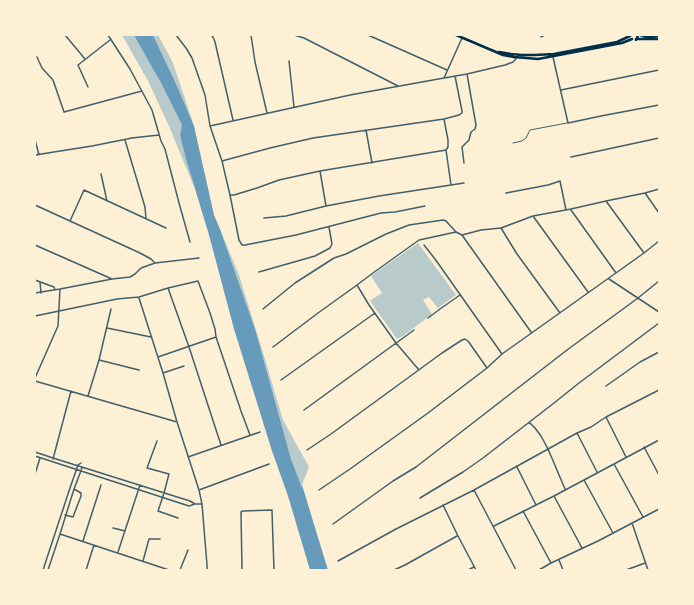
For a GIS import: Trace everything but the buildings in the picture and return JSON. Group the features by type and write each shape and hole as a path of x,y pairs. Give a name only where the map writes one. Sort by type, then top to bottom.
{"main road":[{"path":"457,35 504,55 538,59 622,43 631,37"},
{"path":"636,39 639,35 659,37"},
{"path":"493,50 511,54 554,54 617,42 631,37 634,40 659,37"}],"street":[{"path":"65,35 85,59"},
{"path":"108,35 130,69 152,110 161,141 165,149 190,242"},
{"path":"176,35 192,58 205,95 210,126 222,161 241,244 243,245 296,235 381,213 395,212 425,206"},
{"path":"211,35 215,42 233,120"},
{"path":"251,35 255,62 267,113"},
{"path":"294,35 304,38 398,86"},
{"path":"368,35 447,70"},
{"path":"541,37 545,35"},
{"path":"444,78 462,38"},
{"path":"88,87 78,65 111,39"},
{"path":"210,126 294,107 467,74 505,65 516,59 514,57"},
{"path":"553,57 568,123 659,105"},
{"path":"37,58 42,68 53,80 64,112 142,91"},
{"path":"289,61 294,107"},
{"path":"560,90 659,70"},
{"path":"464,164 462,147 467,142 471,132 476,127 467,74"},
{"path":"222,161 313,138 459,116 462,112 455,76"},
{"path":"444,119 448,140 448,147 446,150 451,185"},
{"path":"366,130 372,163"},
{"path":"35,156 159,134"},
{"path":"571,157 659,138"},
{"path":"125,139 145,207 146,219"},
{"path":"35,140 39,155"},
{"path":"230,195 257,188 279,180 320,171 446,150"},
{"path":"320,171 326,206"},
{"path":"101,174 107,201"},
{"path":"506,193 548,185 560,181 566,210"},
{"path":"264,218 286,216 326,206 379,196 464,183"},
{"path":"462,235 481,230 501,228 533,216 659,189"},
{"path":"70,222 84,190 166,228"},
{"path":"645,193 659,213"},
{"path":"606,201 644,253"},
{"path":"35,205 148,257 155,263"},
{"path":"570,209 616,273"},
{"path":"533,216 588,292"},
{"path":"263,309 295,283 329,261 386,234 409,225 443,220 446,221 456,232 462,235 531,332"},
{"path":"259,272 315,256 330,248 332,244 329,227"},
{"path":"501,228 517,254 560,313"},
{"path":"273,347 419,240 456,232"},
{"path":"319,490 359,463 428,412 487,368 502,354 531,332 560,313 659,241"},
{"path":"35,245 112,279"},
{"path":"424,245 502,354"},
{"path":"35,293 60,290 112,279 126,278 133,276 141,268 155,263 199,258"},
{"path":"609,278 659,312"},
{"path":"35,280 54,287 54,290"},
{"path":"35,316 117,299 139,297 198,281 210,312 216,337 250,435"},
{"path":"333,524 393,481 416,467 659,281"},
{"path":"40,282 41,292"},
{"path":"357,285 396,343 419,370"},
{"path":"168,288 221,445"},
{"path":"60,290 58,326 35,380 177,422"},
{"path":"428,318 460,295"},
{"path":"139,297 199,490 202,504 207,570"},
{"path":"88,396 99,360 111,309"},
{"path":"281,380 375,313"},
{"path":"420,498 463,472 659,323"},
{"path":"107,328 151,337"},
{"path":"304,410 414,330"},
{"path":"158,357 216,337"},
{"path":"307,450 462,340 465,339 470,342 487,368"},
{"path":"606,386 640,362 659,352"},
{"path":"99,360 139,370"},
{"path":"163,373 184,366"},
{"path":"338,561 396,529 517,467 577,433 591,427 606,416 659,390"},
{"path":"52,462 71,391"},
{"path":"606,416 626,457"},
{"path":"529,423 538,432 548,449 565,489"},
{"path":"188,457 260,432"},
{"path":"577,433 597,473"},
{"path":"494,526 659,440"},
{"path":"157,441 147,468 169,474 158,511 178,518"},
{"path":"644,447 659,475"},
{"path":"35,452 190,501 195,504"},
{"path":"35,456 189,506 202,504"},
{"path":"35,474 40,458"},
{"path":"199,490 269,464"},
{"path":"613,464 643,517"},
{"path":"43,570 78,465"},
{"path":"48,570 82,467"},
{"path":"517,467 536,505"},
{"path":"584,480 613,533"},
{"path":"83,541 101,485"},
{"path":"118,552 140,485"},
{"path":"65,515 73,517 81,496 81,493 74,490"},
{"path":"474,490 516,570"},
{"path":"554,496 582,548"},
{"path":"443,505 476,570"},
{"path":"539,570 659,509"},
{"path":"242,570 241,512 272,510 274,570"},
{"path":"523,511 551,563"},
{"path":"632,524 648,570"},
{"path":"113,528 125,531"},
{"path":"60,534 95,544 162,569 169,570"},
{"path":"394,570 458,536"},
{"path":"143,561 149,539 160,539"},
{"path":"86,570 95,544"},
{"path":"180,570 188,550"},
{"path":"559,560 563,570"},
{"path":"626,570 645,563"},
{"path":"468,570 474,567"}],"lane":[{"path":"513,143 522,141 526,138 530,130 568,123"}],"shaded area":[{"path":"122,35 134,35 139,42 182,125 180,135 194,187 169,126 148,81"},
{"path":"153,35 158,35 173,63 194,126 178,88"},
{"path":"220,229 239,275 283,420 309,467 302,485 303,492 291,459 256,332"},
{"path":"418,243 456,295 438,308 429,297 423,300 432,314 397,339 370,301 382,293 371,276"}],"water":[{"path":"134,35 153,35 194,126 214,215 256,332 291,459 302,488 302,485 328,570 310,570 288,496 272,451 234,329 209,235 186,159 180,135 182,125 161,83"}]}
